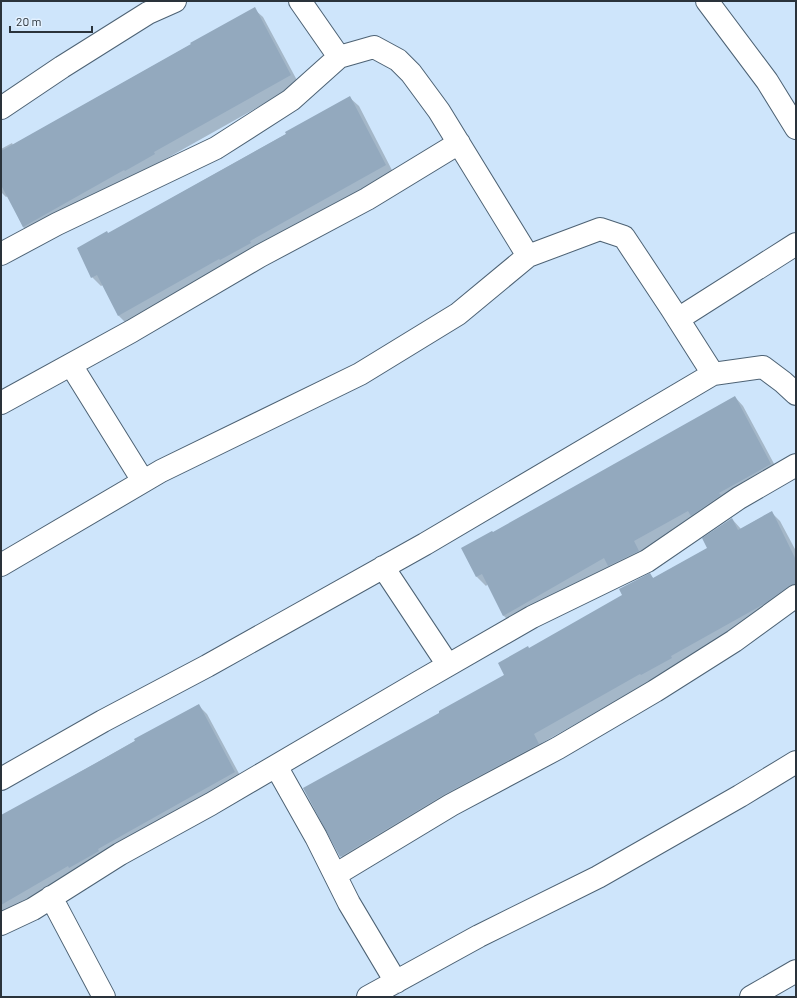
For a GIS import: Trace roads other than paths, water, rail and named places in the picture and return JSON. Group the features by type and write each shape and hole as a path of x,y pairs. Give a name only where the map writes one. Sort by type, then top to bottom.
{"street":[{"path":"1,108 62,67 148,13 175,1"},
{"path":"300,1 339,57"},
{"path":"707,1 767,81 796,128"},
{"path":"1,254 57,224 216,148 291,100 339,57 374,47 398,60 411,73 434,104 528,256"},
{"path":"1,403 132,331 260,256 367,199 459,143"},
{"path":"1,565 168,467 360,374 458,314 528,256 600,229 624,238 713,374"},
{"path":"678,319 796,244"},
{"path":"71,365 143,481"},
{"path":"1,779 102,721 207,666 383,567 713,374 763,367 796,394"},
{"path":"1,924 32,909 120,854 276,766 532,617 646,561 739,498 796,466"},
{"path":"383,567 448,665"},
{"path":"335,875 451,805 558,748 655,691 734,641 796,596"},
{"path":"368,997 479,936 598,877 740,796 796,762"},
{"path":"276,766 316,837 349,903 396,982"},
{"path":"51,898 104,997"},
{"path":"751,997 796,971"}]}
